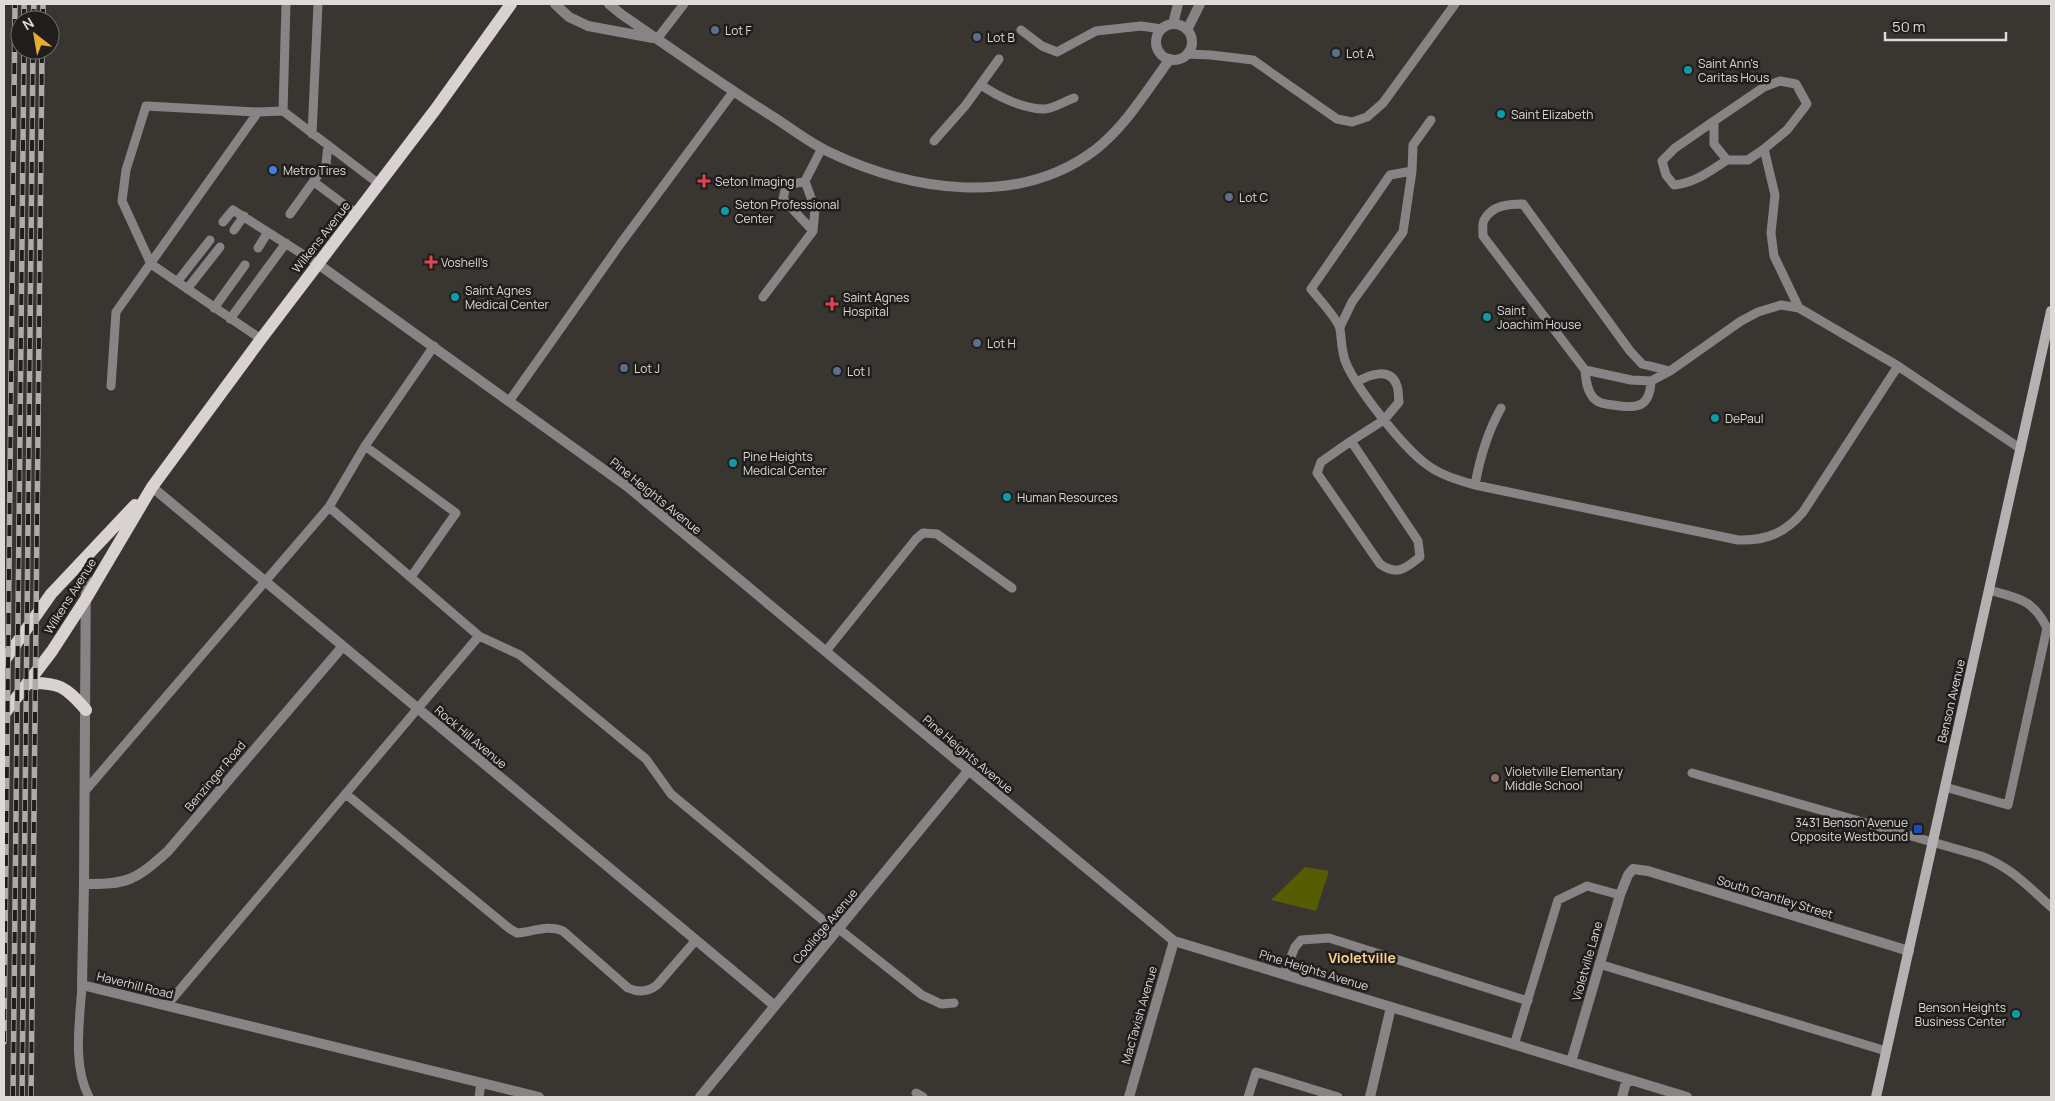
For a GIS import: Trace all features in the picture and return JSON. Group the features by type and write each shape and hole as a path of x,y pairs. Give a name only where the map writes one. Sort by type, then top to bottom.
{"main road":[{"name":"Wilkens Avenue","path":"4,714 52,651 87,597 152,487 261,339 357,214 511,4"},
{"name":"Wilkens Avenue","path":"4,661 51,594 152,487"},
{"path":"27,683 49,682 71,693 86,710"}],"street":[{"path":"555,4 568,17 588,26 657,39"},
{"path":"609,4 733,92 822,148 878,173 902,180 951,187 995,187 1027,182 1061,171 1095,150 1119,128 1170,59"},
{"path":"1173,24 1178,4"},
{"path":"1187,30 1200,4"},
{"path":"1173,24 1182,26 1187,30 1192,41 1187,54 1182,58 1170,59 1164,57 1157,48 1157,36 1162,29 1173,24"},
{"name":"Pine Heights Avenue","path":"318,264 510,400 628,487 1174,941 1687,1097"},
{"name":"Benson Avenue","path":"1876,1097 2051,311"},
{"name":"Rock Hill Avenue","path":"152,487 775,1006"},
{"name":"Haverhill Road","path":"86,557 82,985 539,1097"},
{"name":"Benzinger Road","path":"84,884 113,884 135,878 168,851 343,646"},
{"name":"Coolidge Avenue","path":"700,1097 969,770"},
{"name":"South Grantley Street","path":"1633,869 1648,871 1909,951"},
{"name":"Violetville Lane","path":"1571,1062 1620,895 1628,875 1633,869"},
{"name":"MacTavish Avenue","path":"1129,1097 1174,941"},
{"path":"1370,1097 1391,1007"},
{"path":"1622,1097 1627,1079"}],"lane":[{"path":"283,111 286,4"},
{"path":"312,134 318,4"},
{"path":"657,39 684,4"},
{"path":"1187,54 1253,60 1337,119 1352,122 1366,117 1383,103 1455,4"},
{"path":"1021,30 1042,46 1058,52 1096,31 1141,26 1162,29"},
{"path":"934,141 965,106 999,59"},
{"path":"1780,81 1796,84 1807,104 1787,130 1764,150 1748,160 1727,160 1696,180 1674,185 1666,175 1662,161 1676,148 1764,87 1780,81"},
{"path":"981,84 995,95 1018,103 1045,109 1074,98"},
{"path":"510,400 621,243 733,92"},
{"path":"261,339 151,264 122,201 126,170 146,106 258,112 283,111 379,184"},
{"path":"111,386 116,312 258,112"},
{"path":"1431,120 1414,144 1403,232 1352,302 1340,327 1341,345 1346,364 1357,382 1384,420 1407,447 1426,465 1448,476 1475,485 1738,540 1768,538 1794,523 1803,512 1898,366"},
{"path":"1714,121 1714,144 1727,160"},
{"path":"290,214 326,164 328,145"},
{"path":"763,297 812,230 815,209 805,181 822,148"},
{"path":"1764,150 1775,195 1771,233 1774,256 1799,308"},
{"path":"1340,327 1311,290 1390,175 1412,171"},
{"path":"805,181 786,186 783,199 812,230"},
{"path":"314,182 357,214"},
{"path":"1652,380 1651,390 1647,398 1641,404 1632,408 1602,403 1593,398 1586,388 1585,370 1483,236 1484,220 1494,210 1505,204 1523,204 1630,351 1642,364 1670,371"},
{"path":"223,222 233,210 318,264"},
{"path":"234,230 244,216"},
{"path":"258,248 268,232"},
{"path":"177,282 210,240"},
{"path":"230,319 286,243"},
{"path":"187,289 220,247"},
{"path":"214,308 244,265"},
{"path":"1585,370 1631,380 1652,380 1670,371 1741,321 1758,312 1781,305 1799,308 1898,366 2021,448"},
{"path":"85,791 329,507 365,446 434,346"},
{"path":"1351,441 1418,541 1420,557 1401,571 1389,570 1380,564 1317,473 1321,462 1351,441 1384,420 1399,402 1397,386 1392,377 1378,373 1357,382"},
{"path":"1475,485 1480,456 1490,428 1501,408"},
{"path":"365,446 456,513 411,577"},
{"path":"329,507 479,636 520,655 646,759 671,794 837,930 922,995 941,1004 954,1003"},
{"path":"826,652 923,533 937,534 1012,588"},
{"path":"1945,787 2008,805 2047,628 2034,606 2024,600 1989,590"},
{"path":"167,1006 479,636"},
{"path":"1692,774 1994,861 2010,870 2051,907"},
{"path":"346,794 510,929 517,933 555,927 628,988 635,991 651,990 657,985 696,940"},
{"path":"1514,1045 1558,900 1587,886 1620,895"},
{"path":"1284,974 1295,948 1301,940 1328,938 1528,1001"},
{"path":"1599,964 1886,1051"},
{"path":"82,985 80,1067 83,1086 89,1097"},
{"path":"1248,1097 1256,1072 1338,1097"},
{"path":"479,1097 481,1083"}],"shaded area":[{"path":"1305,867 1329,871 1316,911 1271,900"}],"railway":[{"path":"4,1042 15,4"},
{"path":"24,4 24,10"},
{"path":"34,4 34,10"},
{"path":"43,4 43,10"},
{"path":"13,1097 24,60"},
{"path":"22,1097 33,60"},
{"path":"31,1097 42,60"}],"place":[{"name":"Lot F","path":"715,30"},
{"name":"Lot B","path":"977,37"},
{"name":"Lot A","path":"1336,53"},
{"name":"Saint Ann's Caritas Hous","path":"1688,70"},
{"name":"Saint Elizabeth","path":"1501,114"},
{"name":"Metro Tires","path":"273,170"},
{"name":"Seton Imaging","path":"704,181"},
{"name":"Lot C","path":"1229,197"},
{"name":"Seton Professional Center","path":"725,211"},
{"name":"Voshell's","path":"431,262"},
{"name":"Saint Agnes Medical Center","path":"455,297"},
{"name":"Saint Agnes Hospital","path":"832,304"},
{"name":"Saint Joachim House","path":"1487,317"},
{"name":"Lot H","path":"977,343"},
{"name":"Lot J","path":"624,368"},
{"name":"Lot I","path":"837,371"},
{"name":"DePaul","path":"1715,418"},
{"name":"Pine Heights Medical Center","path":"733,463"},
{"name":"Human Resources","path":"1007,497"},
{"name":"Violetville Elementary Middle School","path":"1495,778"},
{"name":"3431 Benson Avenue Opposite Westbound","path":"1918,829"},
{"name":"Benson Heights Business Center","path":"2016,1014"}],"district":[{"name":"Violetville","path":"1362,957"}]}
